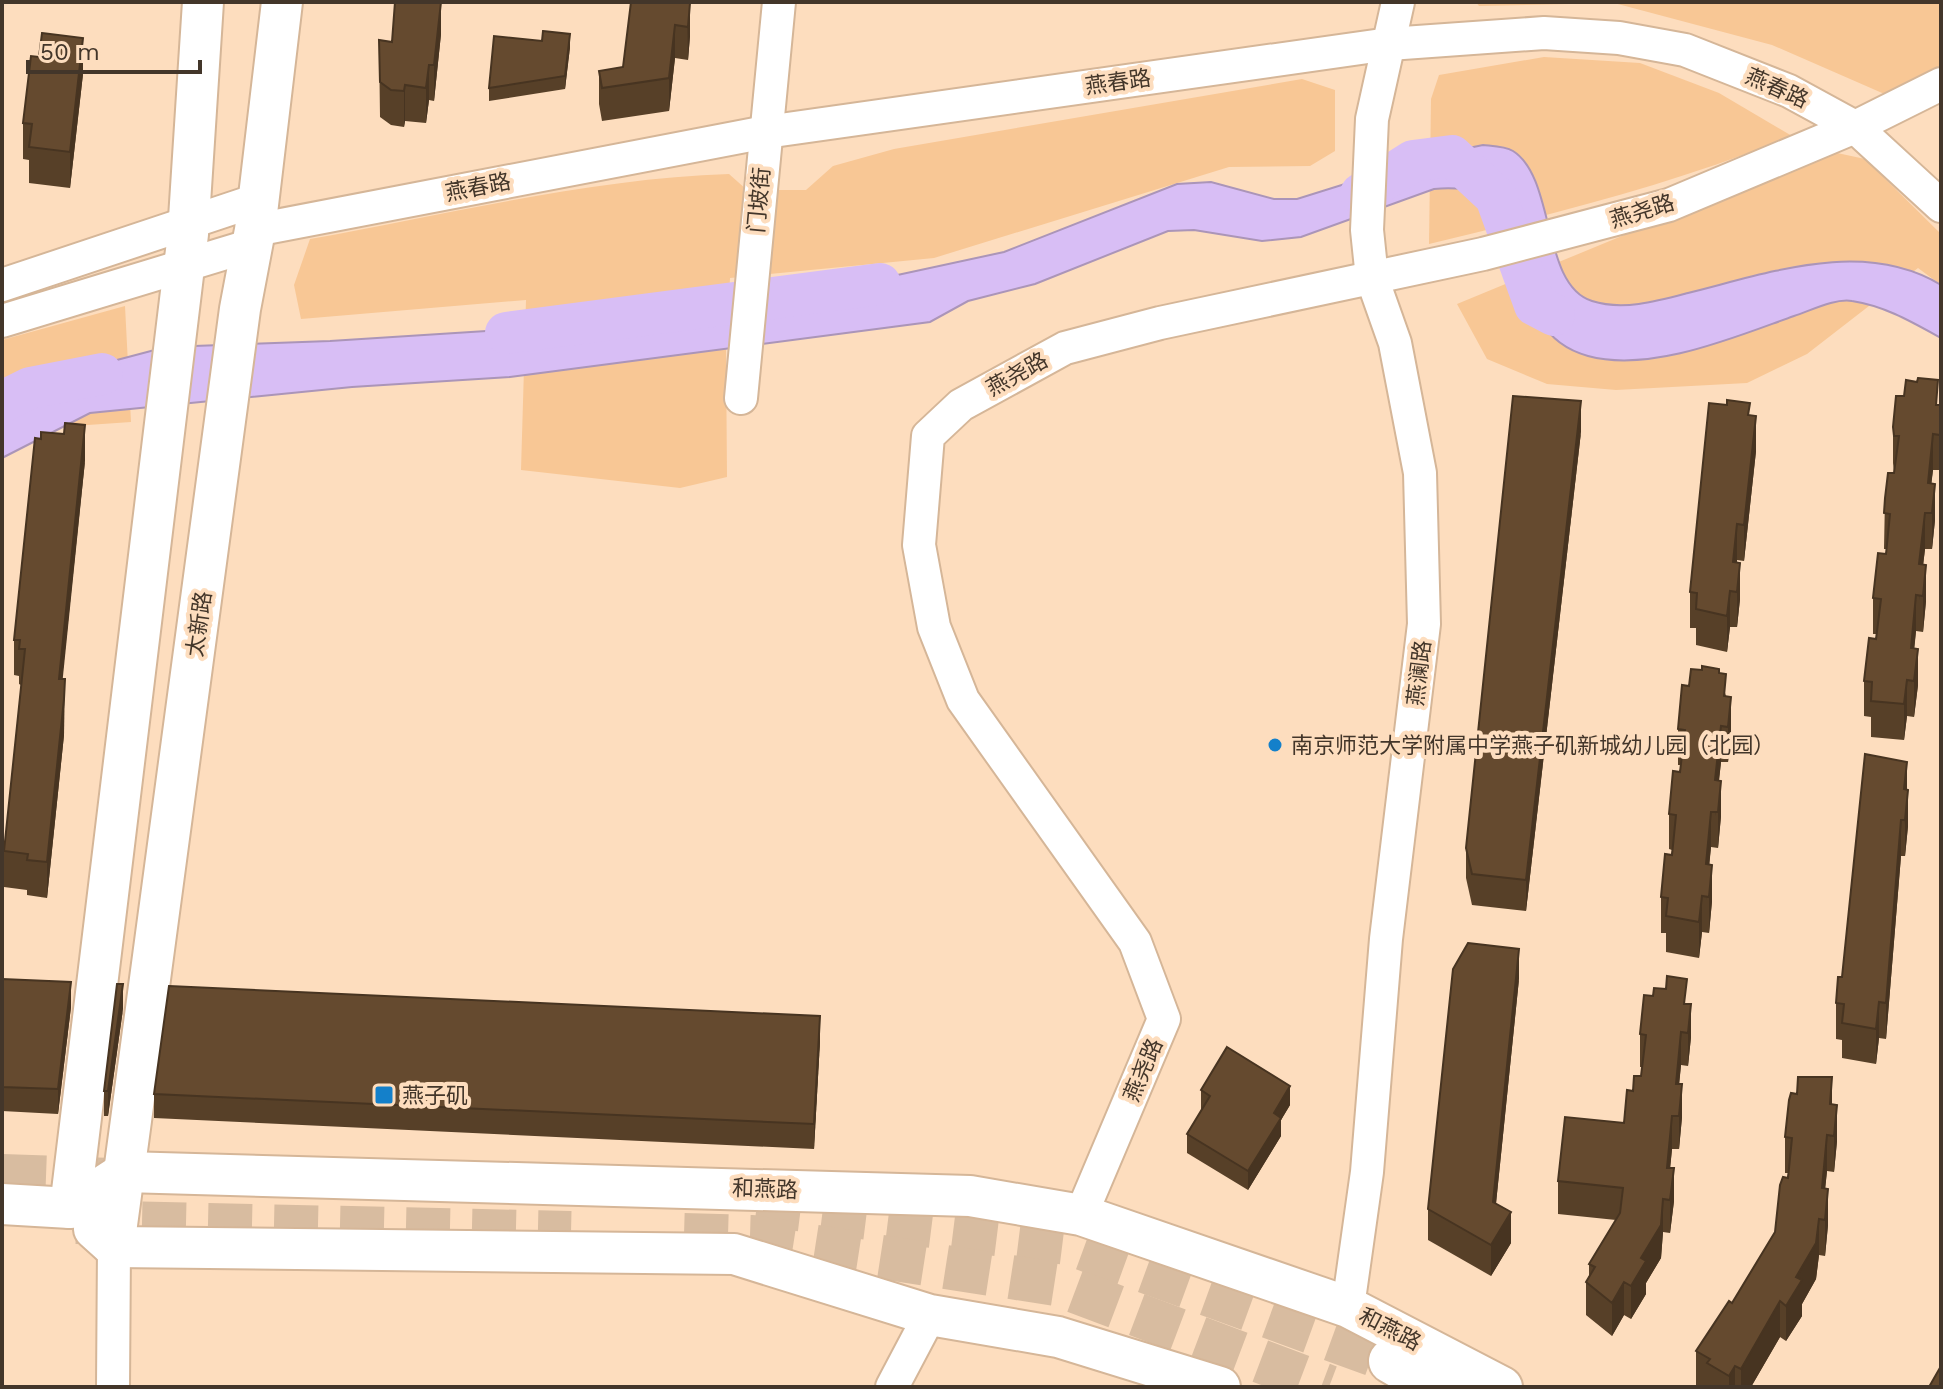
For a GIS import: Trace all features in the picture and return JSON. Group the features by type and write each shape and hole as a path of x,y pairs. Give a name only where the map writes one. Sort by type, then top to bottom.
{"highway":[{"path":"1391,1361 1436,1387"}],"main road":[{"path":"70,1208 184,266 203,2"},
{"name":"太新路","path":"114,1247 240,309 255,225 282,2"},
{"path":"2,1204 70,1208 125,1172"},
{"name":"和燕路","path":"125,1172 970,1196 1081,1215 1348,1307 1502,1387"},
{"path":"70,1208 114,1247 734,1254 930,1315 1058,1337 1220,1387"}],"street":[{"name":"门坡街","path":"741,398 779,2"},
{"name":"燕澜路","path":"1348,1307 1367,1172 1386,939 1424,624 1420,473 1395,343 1372,278 1367,230 1372,119 1398,2"},
{"name":"燕春路","path":"2,285 188,223 255,225 766,132 1389,44 1544,33 1619,38 1672,47 1789,91 1855,127 1941,206"},
{"name":"燕尧路","path":"1081,1215 1164,1019 1135,942 963,700 934,627 919,545 928,436 961,405 1065,348 1160,323 1483,254 1669,205 1855,127 1941,84"},
{"name":"燕春路","path":"2,321 184,266 255,225"},
{"path":"113,1387 114,1247"},
{"path":"892,1387 930,1315"}],"shaded area":[{"path":"1476,2 1941,2 1941,68 1889,96 1772,45 1614,3 1479,6"},
{"path":"1544,57 1640,63 1719,93 1792,136 1658,184 1429,244 1431,99 1439,75"},
{"path":"1302,79 1335,90 1335,151 1310,166 1229,167 934,258 730,278 726,350 727,477 680,488 521,470 526,300 301,319 294,285 310,239 625,182 729,174 747,190 806,190 833,166 894,149"},
{"path":"1483,145 1510,149 1527,165 1536,184 1564,275 1576,291 1592,301 1616,305 1640,304 1783,269 1848,262 1880,264 1911,271 1941,285 1941,338 1887,311 1864,303 1838,301 1720,342 1665,356 1613,360 1588,356 1557,340 1538,316 1511,229 1497,206 1473,191 1434,189 1301,237 1262,241 1194,230 1168,231 1035,284 968,301 930,322 510,377 352,387 90,413 2,458 2,405 79,370 166,347 330,341 580,325 814,293 1004,252 1177,184 1211,182 1274,199 1297,199 1444,153"},
{"path":"1828,151 1865,159 1941,234 1941,285 1918,268 1807,354 1747,383 1616,390 1547,384 1487,359 1457,304"},
{"path":"125,306 131,422 59,427 2,454 2,340"}],"building":[{"path":"395,2 441,2 434,65 429,65 426,88 405,85 404,91 391,90 380,82 379,40 392,42"},
{"path":"631,2 690,3 688,27 675,25 669,78 602,88 599,71 623,67"},
{"path":"543,31 570,34 565,76 489,88 494,36 542,41"},
{"path":"42,33 83,38 70,152 29,147 32,124 23,123 31,56 39,57"},
{"path":"1918,378 1938,380 1936,405 1941,405 1941,426 1940,435 1933,434 1928,483 1935,484 1932,513 1925,513 1919,564 1926,565 1923,596 1916,595 1911,648 1918,649 1914,681 1907,680 1904,704 1871,701 1872,682 1864,681 1869,638 1876,639 1881,599 1873,598 1878,553 1886,554 1890,514 1884,513 1885,498 1888,473 1894,473 1899,436 1894,436 1893,427 1896,396 1904,396 1906,380 1917,382"},
{"path":"1513,396 1581,401 1526,880 1472,874 1466,848"},
{"path":"1727,400 1750,403 1748,415 1756,416 1744,525 1737,524 1733,562 1740,563 1737,592 1730,591 1727,616 1696,609 1697,593 1690,592 1709,403 1727,405"},
{"path":"65,423 85,425 59,679 65,679 64,699 47,862 27,860 28,854 4,851 25,649 19,649 20,640 14,640 35,438 41,439 41,432 64,434"},
{"path":"1702,666 1719,669 1719,673 1726,674 1724,696 1731,697 1728,727 1721,726 1715,780 1721,781 1718,812 1711,812 1706,864 1712,865 1709,897 1702,896 1699,922 1666,916 1668,898 1661,897 1665,854 1672,855 1676,815 1669,814 1673,771 1680,772 1685,730 1678,729 1682,685 1689,686 1691,669 1702,670"},
{"path":"1865,754 1907,762 1904,789 1908,790 1905,820 1901,820 1886,1003 1879,1002 1876,1029 1842,1023 1844,1004 1836,1003 1838,977 1842,977"},
{"path":"1468,943 1519,949 1493,1202 1511,1212 1491,1245 1428,1209 1453,969"},
{"path":"1667,976 1687,979 1684,1004 1691,1004 1688,1033 1681,1032 1676,1084 1682,1084 1679,1116 1672,1116 1667,1168 1674,1168 1670,1200 1663,1199 1661,1225 1641,1258 1646,1261 1631,1286 1624,1282 1612,1303 1586,1282 1595,1267 1589,1264 1620,1213 1623,1188 1558,1181 1565,1117 1624,1123 1627,1090 1633,1091 1634,1076 1641,1076 1646,1035 1640,1034 1644,995 1653,996 1654,988 1666,989"},
{"path":"2,979 71,982 58,1089 2,1087"},
{"path":"117,984 123,984 108,1091 104,1091"},
{"path":"169,986 820,1016 814,1124 154,1094"},
{"path":"1227,1047 1290,1086 1274,1113 1281,1118 1248,1171 1187,1134 1210,1096 1201,1090"},
{"path":"1798,1077 1832,1077 1830,1104 1837,1105 1834,1136 1827,1135 1822,1188 1828,1189 1825,1220 1819,1219 1816,1243 1796,1277 1802,1280 1786,1306 1780,1301 1741,1369 1735,1366 1729,1376 1707,1363 1710,1359 1696,1351 1729,1301 1732,1303 1775,1232 1780,1185 1783,1177 1788,1178 1792,1138 1785,1137 1789,1100 1791,1093 1797,1094"},
{"path":"1941,1366 1941,1387 1929,1387"}],"waterway":[{"path":"1361,194 1413,161 1452,156 1496,197 1535,305 1554,315"},
{"path":"506,333 880,284"},
{"path":"2,402 30,388 102,374"}],"tunnel":[{"path":"2,1176 112,1180"},
{"path":"757,1204 1068,1243 1391,1361"},
{"path":"76,1222 571,1233"},
{"path":"684,1235 752,1237 1056,1284 1329,1387"}],"place":[{"name":"南京师范大学附属中学燕子矶新城幼儿园（北园）","path":"1275,745"},
{"name":"燕子矶","path":"384,1095"}]}
